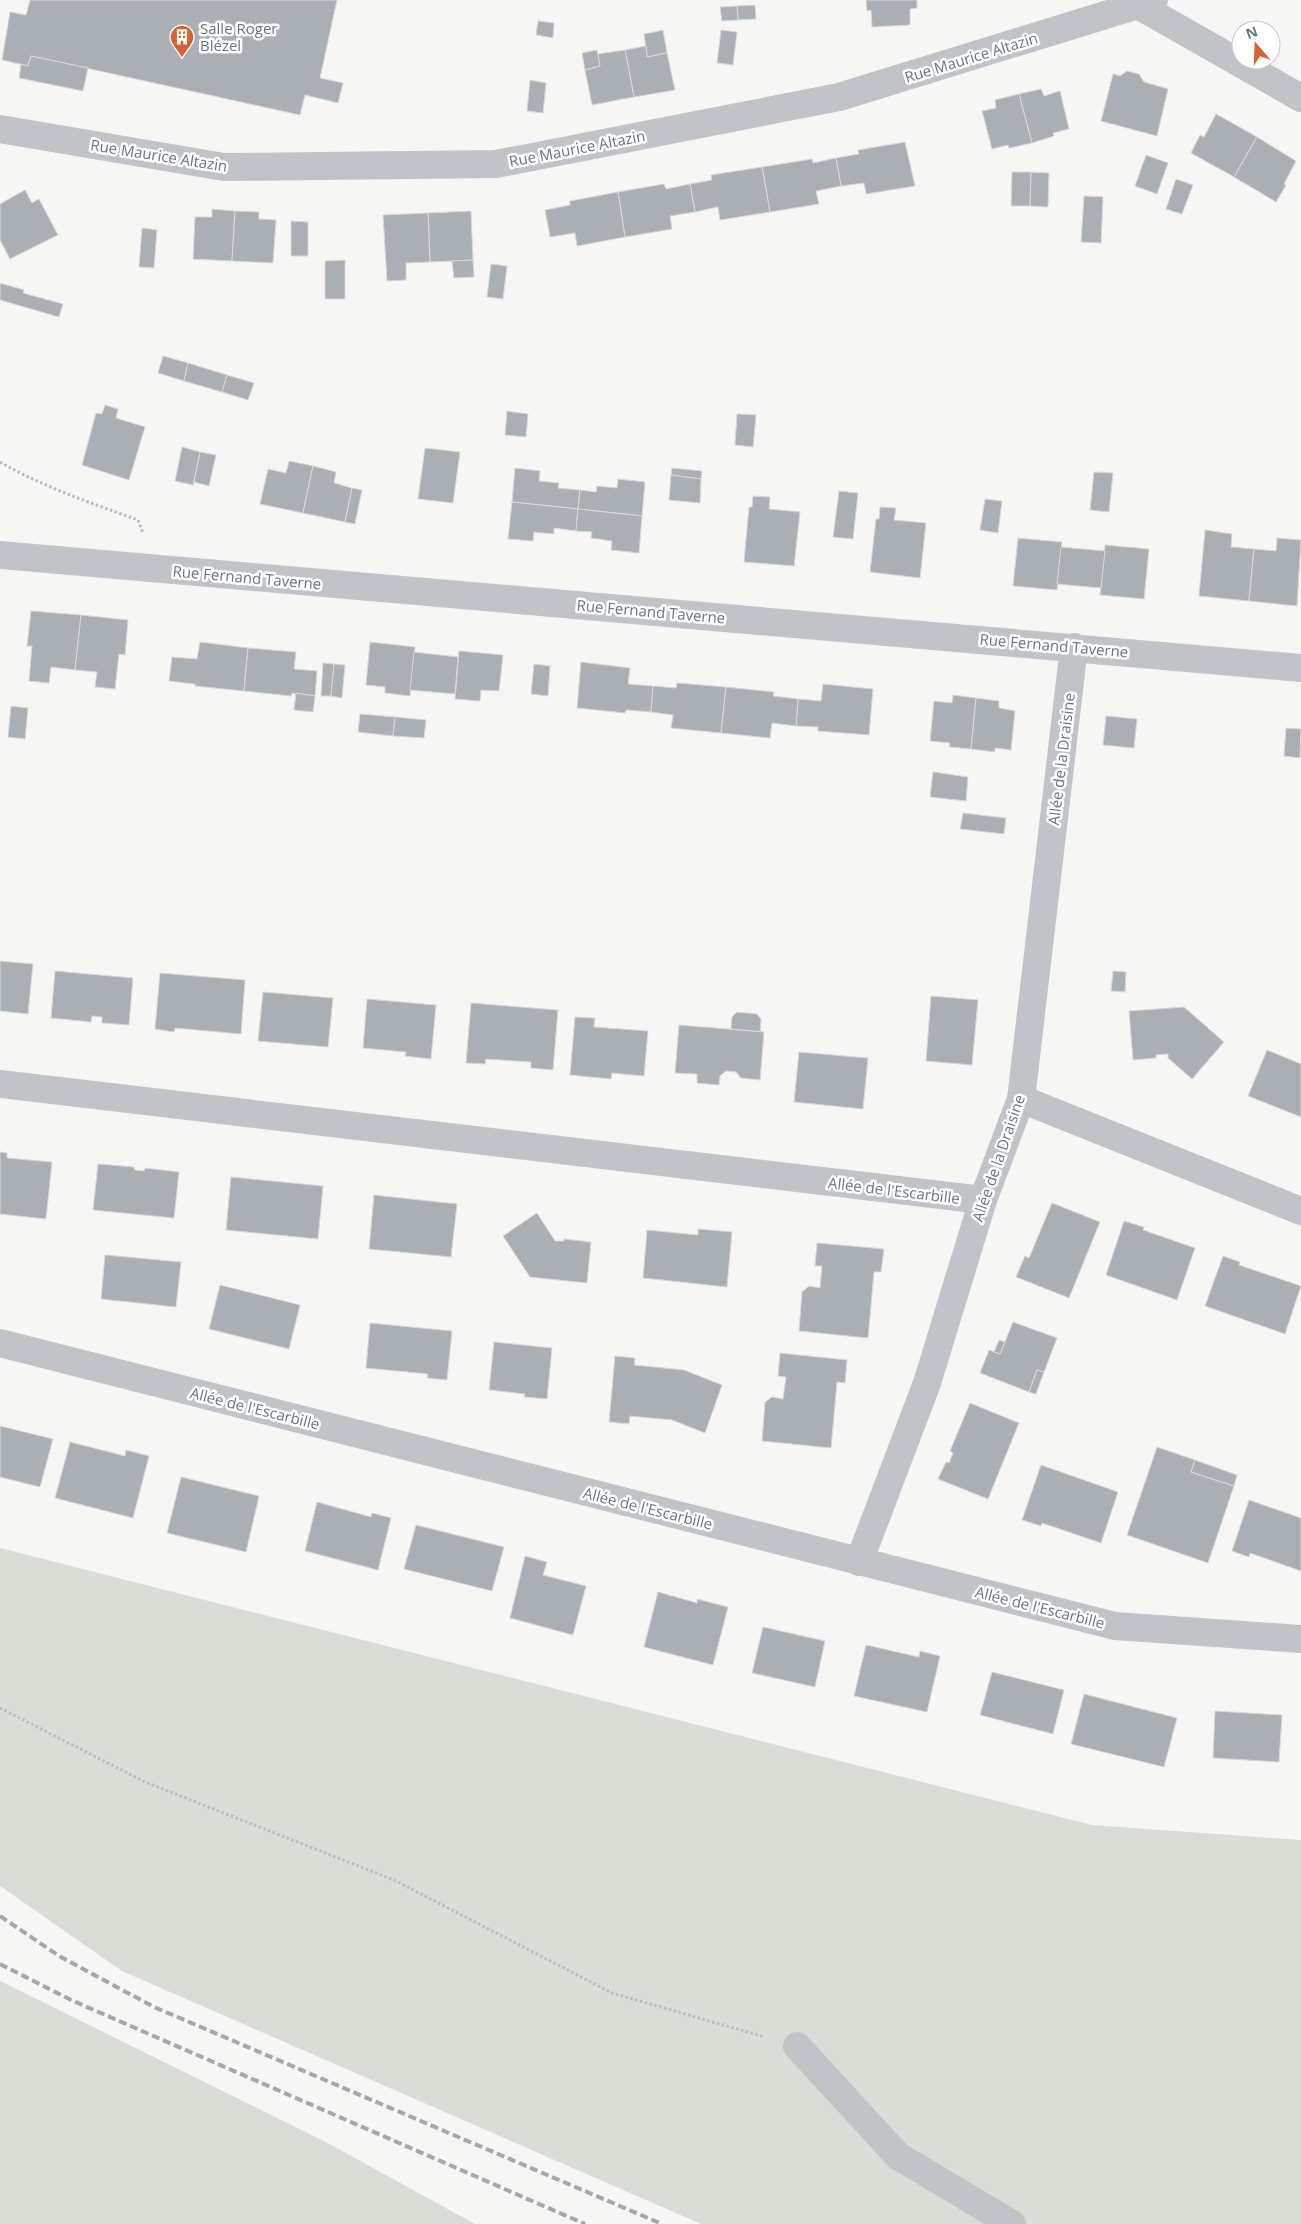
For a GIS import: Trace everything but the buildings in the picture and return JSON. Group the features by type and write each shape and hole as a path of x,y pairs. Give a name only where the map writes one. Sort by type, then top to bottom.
{"street":[{"path":"1141,2 1301,98"},
{"name":"Rue Maurice Altazin","path":"0,129 224,167 496,164 839,97 1141,2"},
{"name":"Rue Fernand Taverne","path":"0,554 156,570 1074,647 1301,668"},
{"name":"Allée de la Draisine","path":"858,1562 926,1383 983,1200 1021,1099 1074,647"},
{"name":"Allée de l'Escarbille","path":"0,1084 983,1200"},
{"path":"1021,1099 1301,1211"},
{"name":"Allée de l'Escarbille","path":"0,1343 1115,1626 1301,1639"},
{"path":"797,2046 898,2156 1012,2224"}],"path":[{"path":"0,462 19,473 87,502 138,520 156,570"},
{"path":"0,1708 146,1782 394,1880 612,1993 797,2046"}],"shaded area":[{"path":"0,1548 1092,1825 1301,1840 1301,2224 701,2224 122,1971 0,1886"},
{"path":"0,1981 324,2141 475,2224 0,2224"}],"railway":[{"path":"0,1916 59,1956 154,2007 662,2224"},
{"path":"0,1964 71,2000 585,2224"}],"place":[{"name":"Salle Roger Blézel","path":"182,58"}]}
